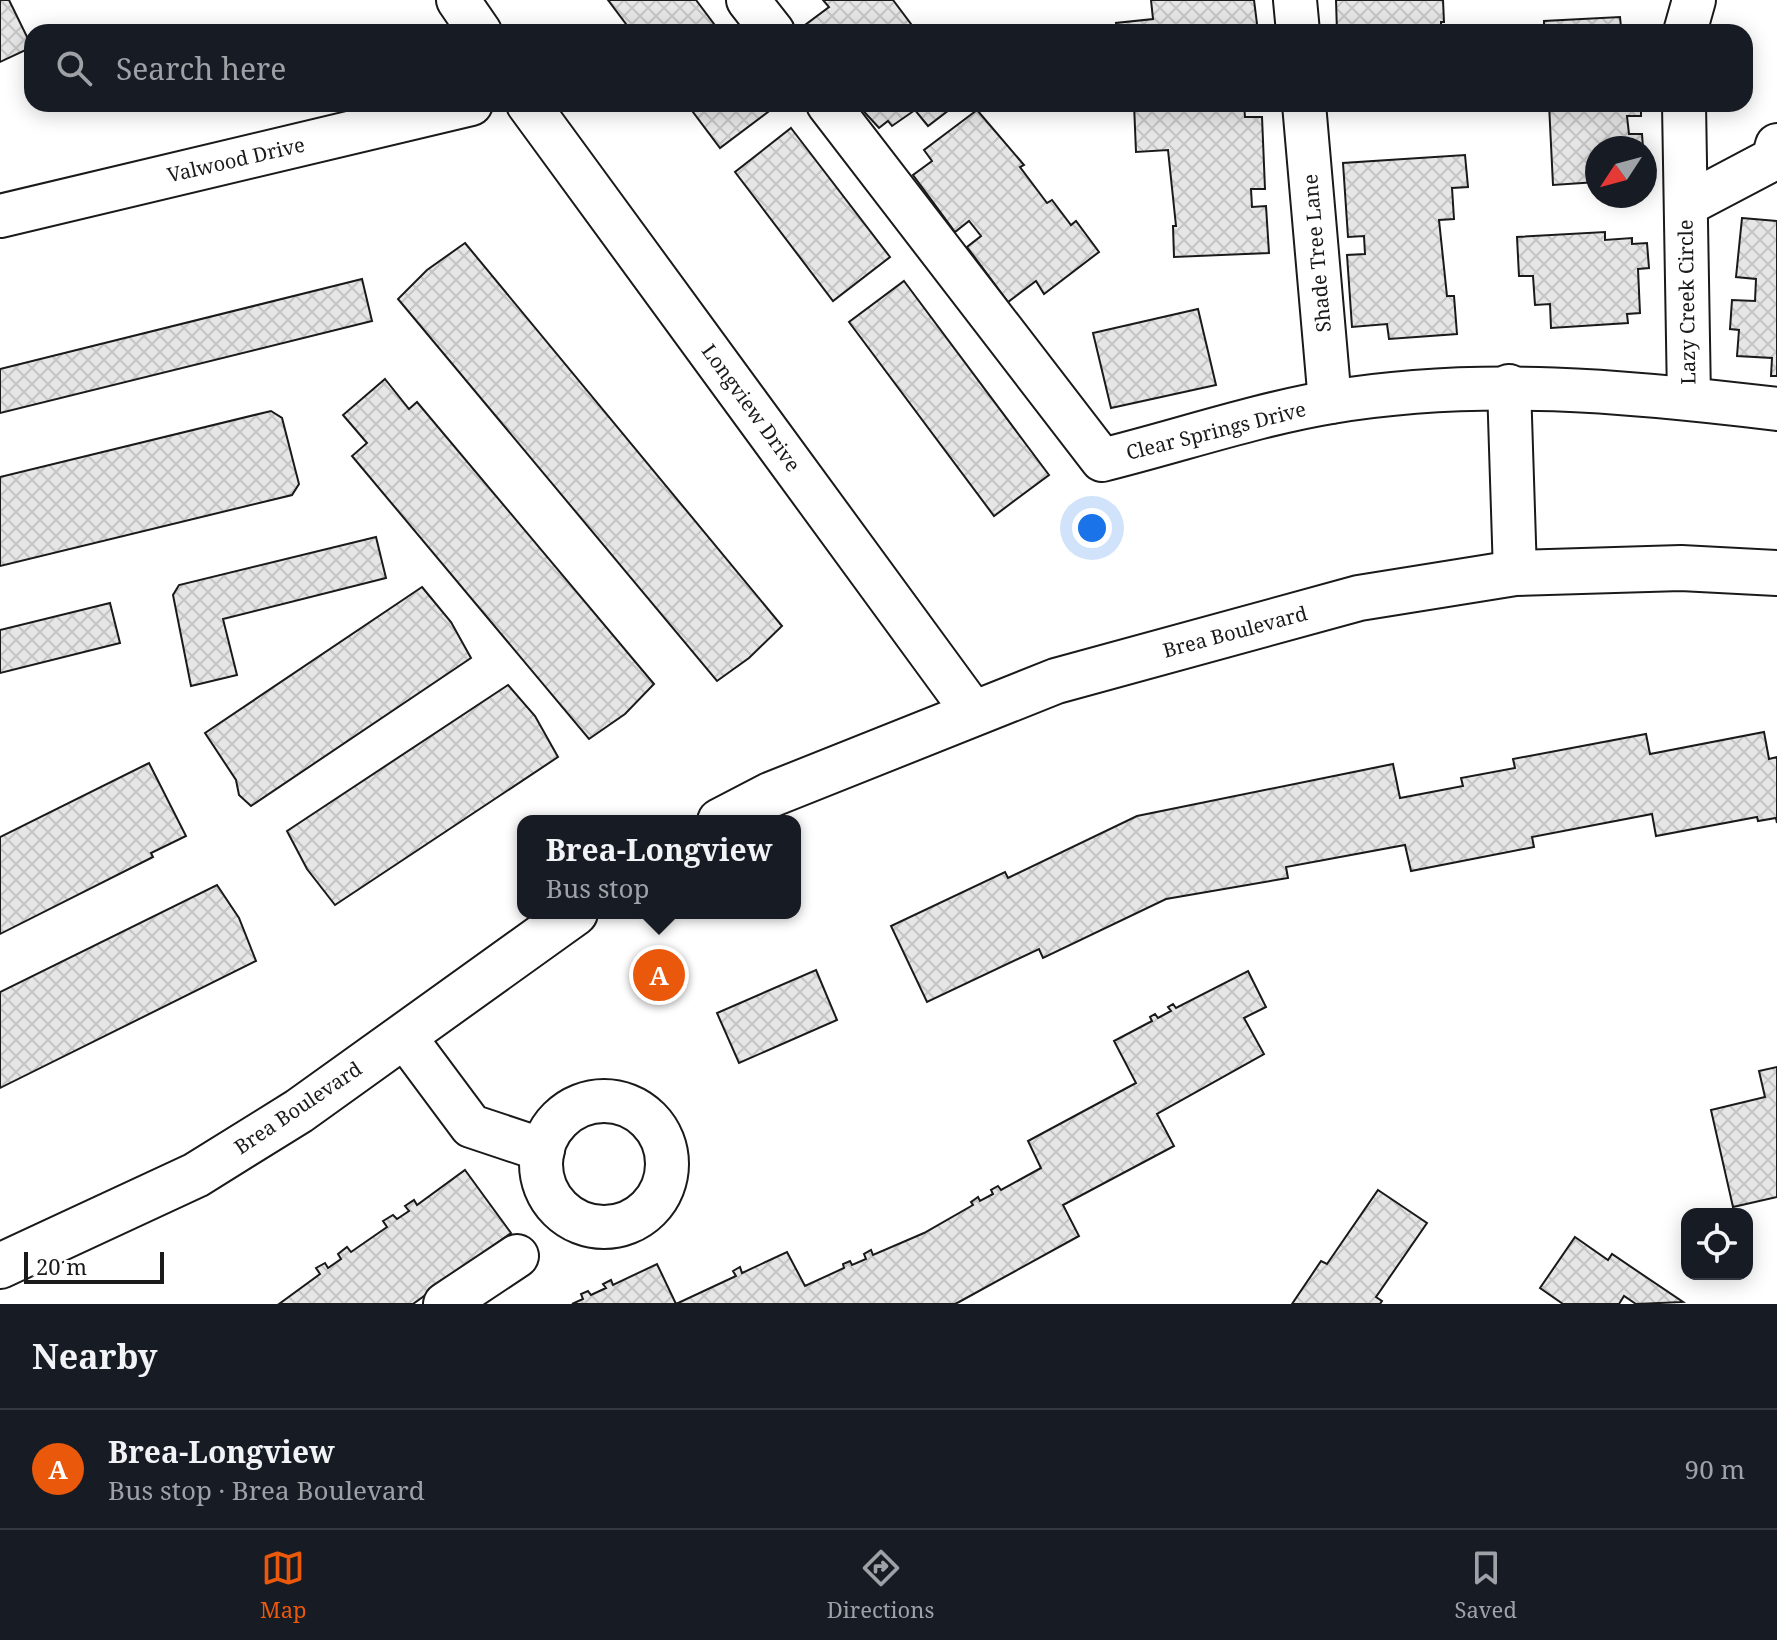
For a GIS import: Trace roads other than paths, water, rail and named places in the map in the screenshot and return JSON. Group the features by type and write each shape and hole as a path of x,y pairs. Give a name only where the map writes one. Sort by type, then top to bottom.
{"main road":[{"name":"Brea Boulevard","path":"732,815 770,795 1056,681 1359,598 1515,573 1681,568 1777,573"},
{"name":"Brea Boulevard","path":"0,1266 196,1175 299,1111 567,919"}],"street":[{"path":"458,0 474,24"},
{"path":"748,0 767,24"},
{"path":"1295,0 1297,24"},
{"path":"1687,24 1694,0"},
{"name":"Valwood Drive","path":"0,216 437,112"},
{"name":"Longview Drive","path":"534,112 973,712"},
{"name":"Clear Springs Drive","path":"834,112 1102,460 1330,402 1509,386 1689,398 1777,409"},
{"name":"Shade Tree Lane","path":"1305,112 1330,402"},
{"name":"Lazy Creek Circle","path":"1684,112 1689,398"},
{"name":"Lazy Creek Circle","path":"1686,205 1773,159 1777,145"},
{"path":"1509,386 1515,573"},
{"path":"404,1036 471,1126 543,1150"},
{"path":"445,1304 517,1256"}],"place":[{"name":"Brea-Longview","path":"659,975"}]}
